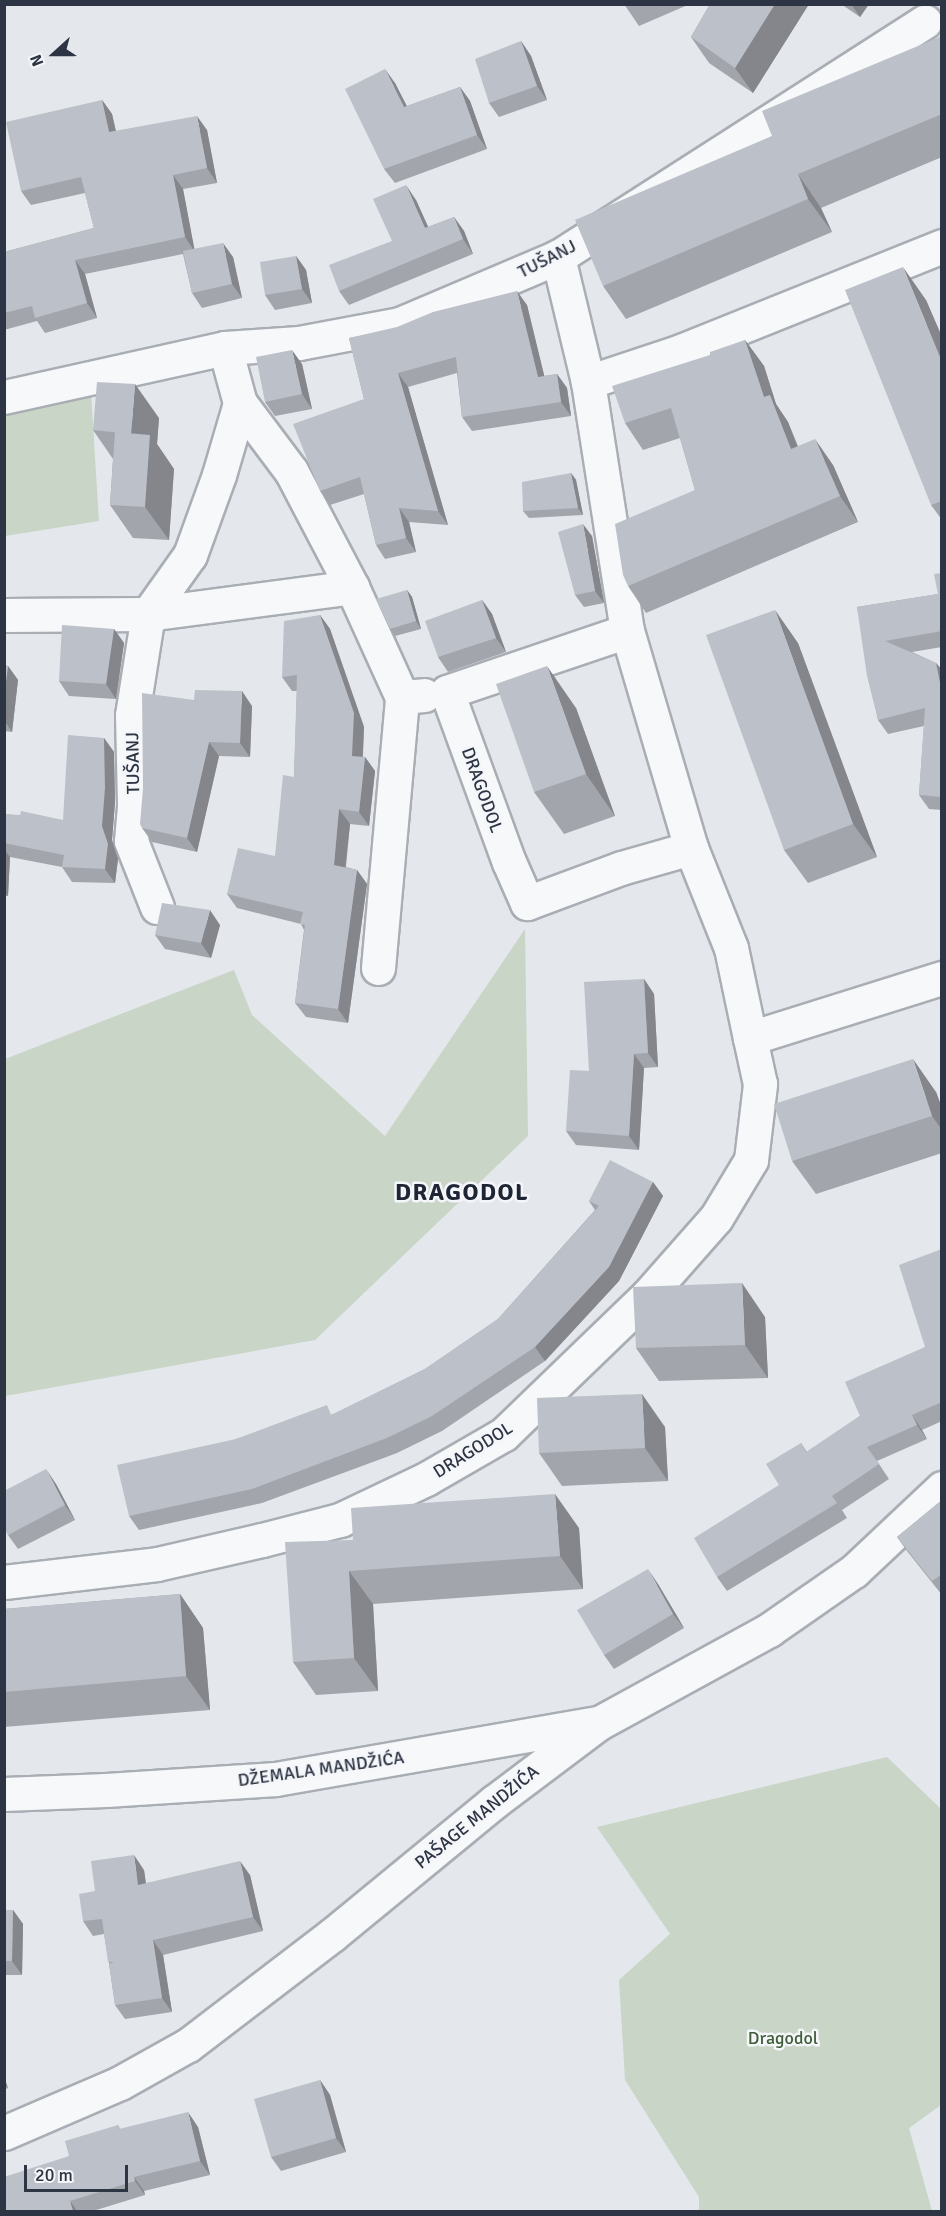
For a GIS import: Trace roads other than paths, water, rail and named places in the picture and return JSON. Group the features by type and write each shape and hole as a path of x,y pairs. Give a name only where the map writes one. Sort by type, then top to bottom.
{"street":[{"name":"TUŠANJ","path":"4,396 225,348 299,343 400,324 558,257 934,14"},
{"path":"588,382 681,351 942,246"},
{"name":"DRAGODOL","path":"4,1582 157,1564 340,1520 426,1479 504,1434 648,1295 716,1218 751,1160 760,1084 731,948 691,848 627,632 588,382 558,257"},
{"path":"225,348 240,403 291,471 352,587 402,697 378,968"},
{"name":"TUŠANJ","path":"158,908 131,841 134,803 132,715 148,614 190,555 219,475 240,403"},
{"path":"4,615 148,614 352,587"},
{"path":"402,697 447,692 627,632"},
{"name":"DRAGODOL","path":"447,692 509,862 527,903 621,868 691,848"},
{"path":"750,1038 942,978"},
{"name":"PAŠAGE MANDŽIĆA","path":"4,2133 120,2083 188,2045 332,1935 494,1802 599,1723 797,1613 854,1571 942,1488"},
{"name":"DŽEMALA MANDŽIĆA","path":"4,1794 276,1779 599,1723"}],"district":[{"name":"DRAGODOL","path":"462,1193"}],"park label":[{"name":"Dragodol","path":"783,2038"}]}
